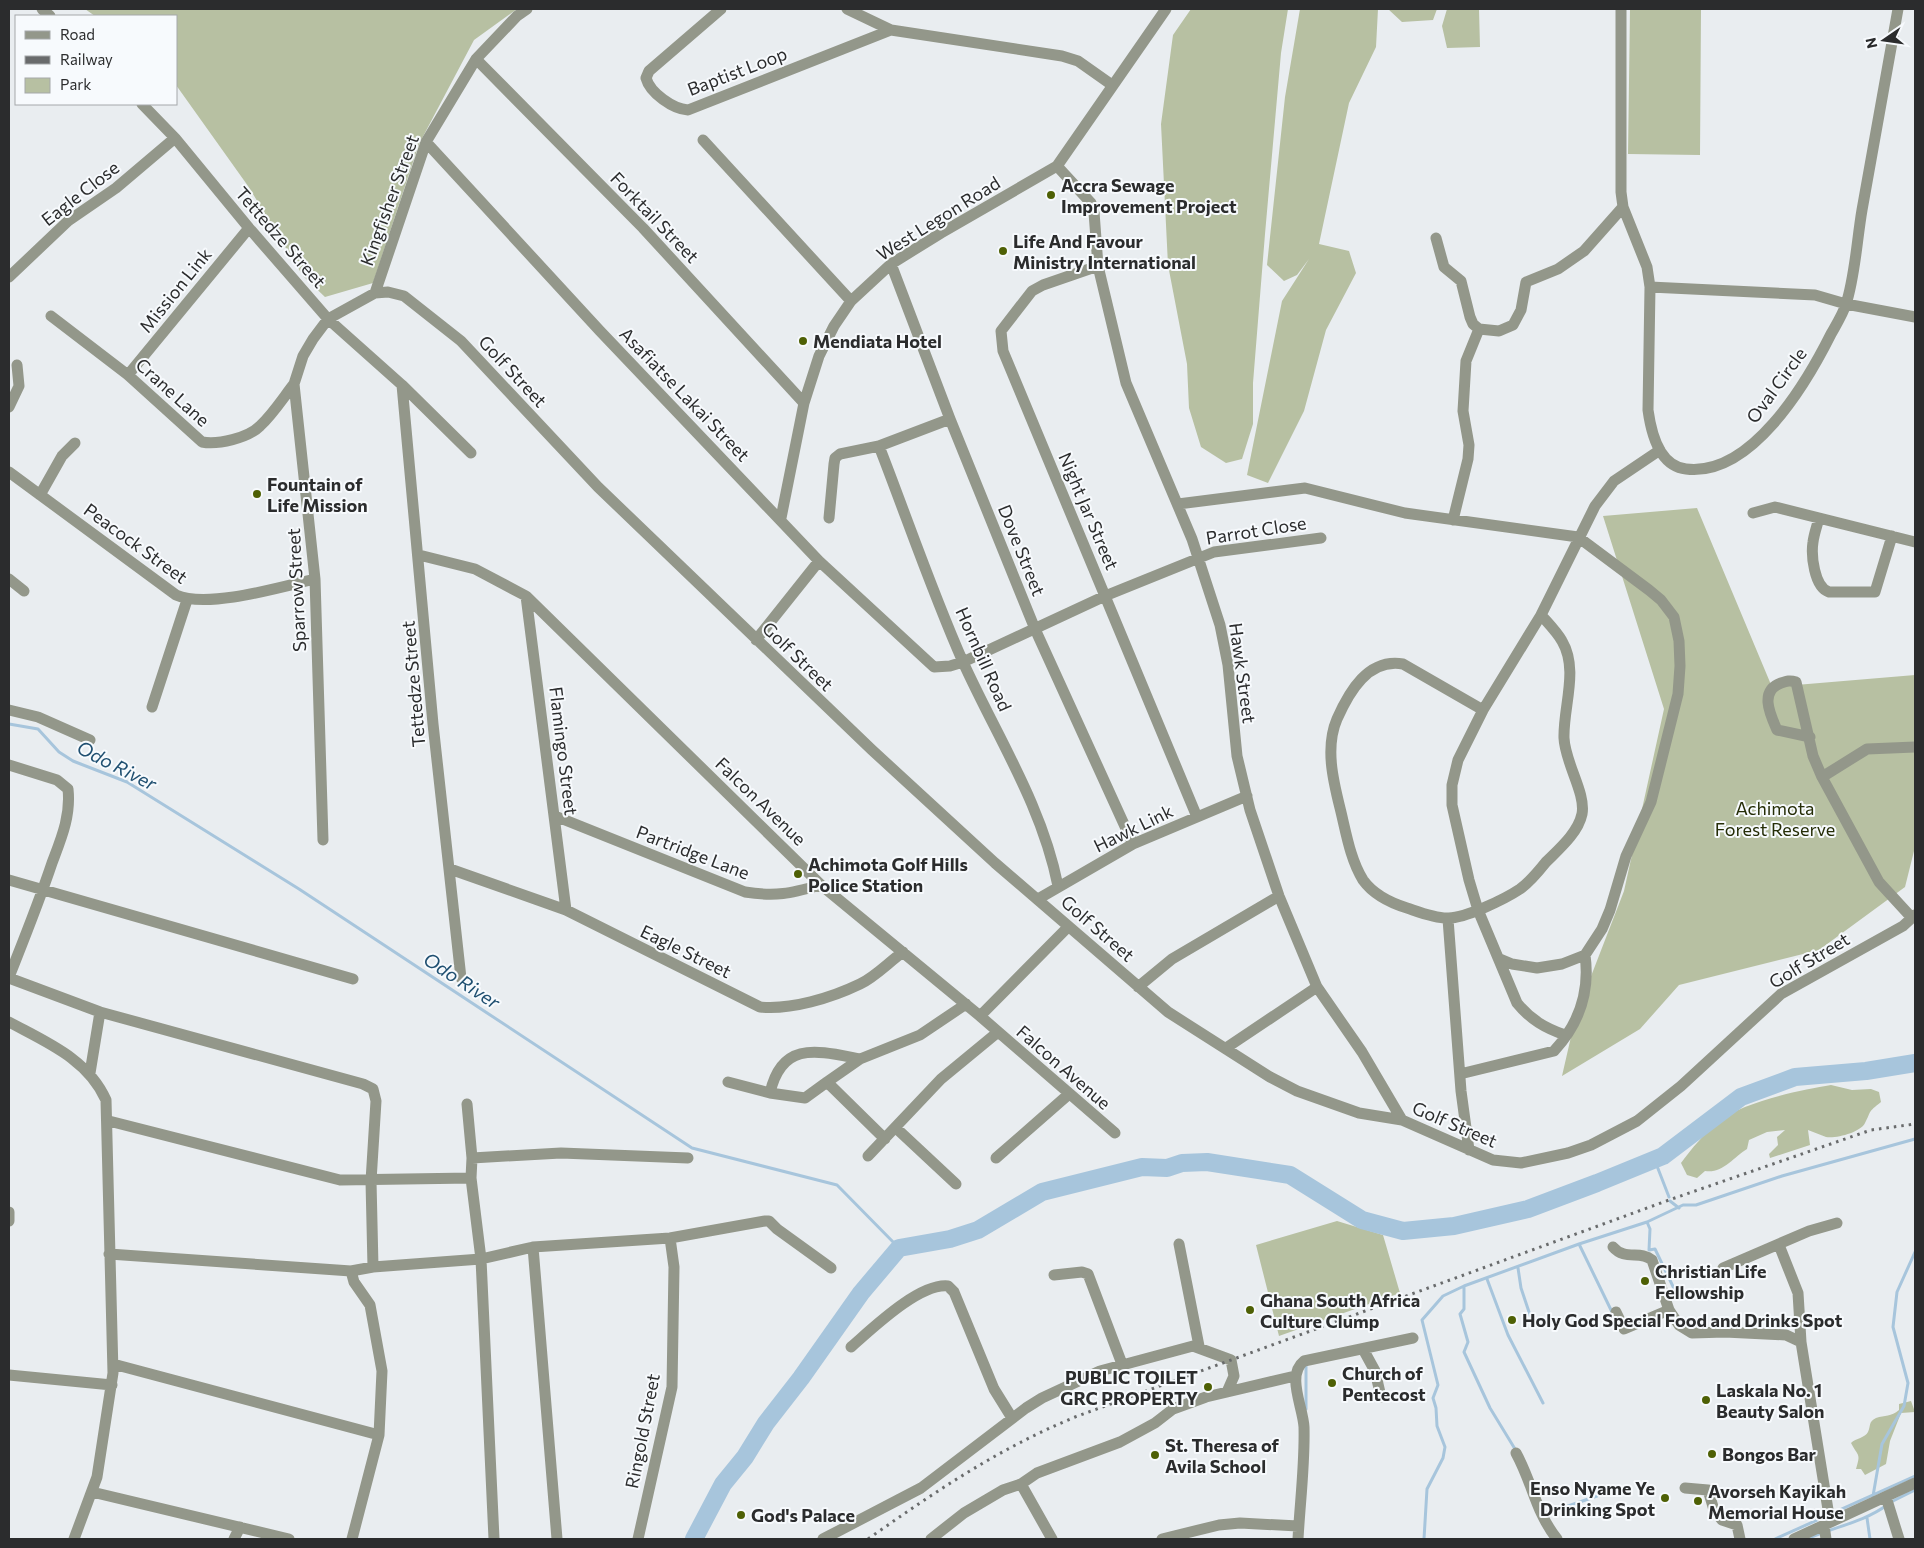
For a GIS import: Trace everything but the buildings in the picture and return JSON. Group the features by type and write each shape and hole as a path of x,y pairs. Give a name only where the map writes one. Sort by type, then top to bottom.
{"street":[{"name":"Kingfisher Street","path":"328,319 374,292 426,142 476,58 517,16 527,9"},
{"name":"Baptist Loop","path":"721,9 649,71 646,78 648,86 678,109 688,110 890,30"},
{"path":"847,9 890,30 1062,56 1078,61 1112,85"},
{"name":"West Legon Road","path":"781,518 804,403 819,356 834,326 851,301 891,264 1057,166 1166,9"},
{"name":"Oval Circle","path":"1621,9 1620,171 1623,207 1647,267 1650,287 1648,410 1651,429 1660,450 1672,463 1684,469 1701,470 1742,453 1767,431 1794,398 1818,360 1846,304 1898,9"},
{"name":"Forktail Street","path":"476,58 643,228 804,403"},
{"name":"Tettedze Street","path":"143,105 175,138 249,228 328,319 402,385 471,453"},
{"name":"Eagle Close","path":"9,277 68,221 116,188 175,138"},
{"path":"703,140 851,301"},
{"name":"Asafiatse Lakai Street","path":"426,142 600,332 781,518 819,560 927,662"},
{"name":"Hawk Street","path":"1057,166 1091,203 1094,212 1098,266 1126,383 1178,504 1220,626 1228,665 1237,756 1247,796 1279,896 1317,986 1362,1052 1402,1120"},
{"path":"1436,238 1444,267 1460,281 1473,324 1480,329 1499,331 1512,325 1521,310 1526,282 1558,269 1584,251 1623,207"},
{"name":"Mission Link","path":"128,375 249,228"},
{"name":"Dove Street","path":"891,264 950,419 1035,629 1132,844"},
{"name":"Night Jar Street","path":"1098,266 1043,285 1032,291 1001,331 1000,339 1003,351 1197,817"},
{"path":"1650,287 1815,295 1846,304 1915,317"},
{"name":"Golf Street","path":"374,292 388,292 404,296 461,341 598,487 756,640 995,863 1138,987 1168,1012 1270,1077 1328,1104 1359,1113 1402,1120 1494,1160 1521,1163 1545,1159 1591,1145 1637,1121 1674,1092 1781,994 1903,926 1914,916"},
{"name":"Crane Lane","path":"51,316 128,375 202,442 225,443 259,428 294,384"},
{"name":"Sparrow Street","path":"323,840 315,579 294,384 303,356 328,319"},
{"path":"1453,520 1468,459 1463,411 1466,361 1480,329"},
{"path":"9,407 19,386 17,365"},
{"name":"Tettedze Street","path":"402,385 433,724 461,978"},
{"path":"828,518 836,458 840,454 879,446 950,419"},
{"path":"40,495 62,456 75,443"},
{"name":"Hornbill Road","path":"879,446 963,662 1032,802 1052,856 1058,886"},
{"path":"1565,1035 1542,1026 1525,1014 1516,1003 1500,959 1478,910 1454,814 1452,785 1458,760 1483,710 1541,615 1595,506 1614,482 1660,450"},
{"name":"Peacock Street","path":"9,472 176,595 186,600 247,595 315,579"},
{"path":"1178,504 1305,488 1405,513 1578,537 1661,600 1674,617 1679,641 1678,694 1651,802 1626,856 1610,910 1602,929 1585,955 1558,965 1537,968 1512,964 1500,959"},
{"path":"1752,513 1775,507 1915,542"},
{"path":"1819,518 1812,551 1818,582 1823,590 1829,592 1875,592 1892,536"},
{"name":"Parrot Close","path":"927,662 934,667 940,668 963,662 1105,596 1198,558 1232,549 1320,538"},
{"name":"Falcon Avenue","path":"419,555 475,569 526,596 821,885 966,1004 1115,1133"},
{"path":"756,640 819,560"},
{"path":"9,579 24,591"},
{"name":"Flamingo Street","path":"526,596 566,910"},
{"path":"152,707 186,600"},
{"path":"1483,710 1403,664 1386,663 1375,667 1359,681 1346,699 1333,727 1331,752 1333,782 1354,863 1364,881 1384,899 1423,913 1448,919 1478,910 1520,889 1536,875 1572,834 1582,814 1582,796 1569,765 1564,739 1565,707 1570,681 1567,656 1562,642 1541,615"},
{"path":"1810,736 1777,730 1767,702 1769,691 1776,685 1790,680 1796,682 1810,736 1814,756 1822,776 1879,882 1914,916"},
{"path":"9,710 38,717 90,740"},
{"path":"1822,776 1867,749 1915,747"},
{"path":"9,765 57,780 68,789 69,806 66,825 43,891 9,978 100,1012 363,1084 373,1089 376,1101 371,1181 373,1267"},
{"name":"Hawk Link","path":"1038,899 1132,844 1247,796"},
{"name":"Partridge Lane","path":"555,816 745,892 770,896 786,895 821,885"},
{"name":"Eagle Street","path":"450,869 566,910 760,1007 778,1009 802,1004 861,984 903,952"},
{"path":"9,880 353,979"},
{"path":"1138,987 1172,959 1279,896"},
{"path":"1448,919 1460,1074 1469,1150"},
{"path":"980,1016 1068,927"},
{"path":"1460,1074 1491,1065 1546,1054 1555,1050 1578,1015 1587,986 1585,955"},
{"path":"1226,1048 1317,986"},
{"path":"728,1082 770,1093 805,1098 860,1059 920,1036 966,1004"},
{"path":"90,1073 100,1012"},
{"path":"9,1022 61,1050 90,1073 106,1100 108,1121 112,1385 97,1478 74,1539"},
{"path":"868,1156 941,1078 998,1032"},
{"path":"770,1093 776,1072 787,1060 796,1054 813,1053 860,1059"},
{"path":"827,1082 885,1139"},
{"path":"996,1158 1069,1094"},
{"path":"467,1104 472,1158 471,1178 481,1259 494,1539"},
{"path":"108,1121 340,1180 471,1178"},
{"path":"896,1128 956,1184"},
{"path":"472,1158 562,1153 688,1158"},
{"path":"9,1212 9,1222"},
{"path":"109,1254 352,1271 373,1267 481,1259 533,1247 670,1238 769,1221 831,1268"},
{"path":"1723,1268 1809,1232 1837,1223"},
{"name":"Ringold Street","path":"638,1539 672,1387 674,1267 670,1238"},
{"path":"1179,1244 1199,1346"},
{"path":"1779,1244 1798,1293 1801,1342 1827,1524 1826,1539"},
{"path":"533,1247 557,1539"},
{"path":"1613,1247 1620,1254 1646,1257 1652,1260 1669,1310 1680,1325 1692,1333 1725,1332 1786,1335 1792,1336 1801,1342"},
{"path":"352,1271 354,1282 370,1305 374,1318 382,1372 379,1435 352,1539"},
{"path":"1054,1275 1082,1272 1088,1274 1122,1364"},
{"path":"851,1347 902,1304 932,1288 948,1286 954,1292 994,1389 1012,1418"},
{"path":"1616,1312 1624,1329 1669,1310"},
{"path":"1298,1539 1304,1426 1295,1376 1300,1364 1304,1360 1413,1338"},
{"path":"823,1539 915,1492 1012,1418 1042,1398 1100,1371 1199,1346 1231,1360 1234,1376 1227,1392"},
{"path":"1363,1349 1375,1371 1381,1397"},
{"path":"113,1364 379,1435"},
{"path":"9,1375 112,1385"},
{"path":"931,1539 964,1513 1003,1490 1021,1484 1037,1473 1120,1442 1155,1423 1173,1409 1227,1392 1295,1376"},
{"path":"1516,1453 1527,1474 1536,1505 1556,1539"},
{"path":"1794,1539 1915,1483"},
{"path":"1021,1484 1052,1539"},
{"path":"1685,1488 1708,1490 1714,1510 1722,1520 1737,1525 1740,1539"},
{"path":"92,1492 289,1539"},
{"path":"1886,1497 1900,1539"},
{"path":"1162,1539 1219,1525 1240,1523 1298,1526"},
{"path":"234,1539 240,1527"}],"green space":[{"path":"85,9 517,9 474,40 419,144 373,283 325,297 303,276 248,186 178,88 178,15 94,15"},
{"path":"1191,9 1288,9 1281,53 1265,234 1253,383 1253,424 1242,459 1226,463 1201,447 1189,408 1187,364 1168,265 1161,124 1173,35"},
{"path":"1300,9 1378,9 1376,47 1349,103 1319,244 1349,251 1356,273 1326,330 1304,411 1268,483 1247,475 1282,301 1309,259 1297,275 1284,281 1267,265 1285,97"},
{"path":"1388,9 1437,9 1433,20 1402,22"},
{"path":"1447,9 1479,9 1480,47 1447,48 1442,26"},
{"path":"1630,9 1701,9 1700,155 1628,154"},
{"name":"Achimota Forest Reserve","path":"1697,508 1772,687 1915,675 1915,847 1905,887 1819,950 1679,985 1640,1029 1562,1076 1576,1015 1624,891 1664,709 1603,516"},
{"path":"1831,1085 1852,1090 1871,1089 1879,1092 1881,1102 1872,1110 1863,1126 1848,1134 1826,1137 1808,1130 1810,1145 1770,1158 1769,1154 1778,1145 1777,1137 1785,1130 1767,1132 1749,1140 1747,1149 1717,1170 1705,1171 1697,1178 1687,1175 1681,1163 1708,1131 1728,1115 1741,1108 1772,1098"},
{"path":"1337,1221 1383,1235 1400,1293 1279,1336 1256,1245"},
{"path":"1911,1401 1915,1412 1901,1413 1890,1441 1886,1464 1865,1475 1861,1469 1856,1469 1858,1457 1851,1443 1867,1434 1873,1420 1893,1414 1899,1410 1899,1404"}],"waterway":[{"name":"Odo River","path":"9,724 38,729 59,752 73,761 127,782 299,889 692,1148 837,1185 899,1248"},
{"path":"694,1539 723,1484 745,1457 766,1423 801,1378 861,1293 899,1248 950,1239 978,1230 1042,1192 1142,1167 1167,1168 1182,1163 1207,1162 1290,1175 1362,1220 1403,1231 1454,1226 1528,1209 1663,1156 1741,1097 1795,1077 1866,1071 1915,1063"},
{"path":"1424,1539 1427,1489 1443,1458 1445,1447 1437,1426 1436,1408 1433,1398 1438,1385 1422,1320 1443,1296 1464,1286 1579,1244 1647,1222 1683,1205 1696,1205 1782,1176 1915,1139"},
{"path":"1663,1156 1657,1166 1669,1197"},
{"path":"1670,1201 1679,1208"},
{"path":"1647,1222 1650,1229 1649,1250 1655,1249 1679,1299"},
{"path":"1579,1244 1612,1312"},
{"path":"1873,1496 1882,1444 1904,1406 1908,1383 1893,1327 1897,1292 1915,1252"},
{"path":"1518,1268 1521,1288 1531,1318"},
{"path":"1487,1279 1508,1335 1543,1403"},
{"path":"1464,1286 1464,1309 1460,1314 1468,1342 1464,1352 1490,1408 1515,1449"},
{"path":"1306,1365 1306,1409"},
{"path":"1775,1539 1915,1476"},
{"path":"1891,1502 1915,1490"},
{"path":"1545,1514 1597,1496"},
{"path":"1807,1539 1869,1516 1887,1505"},
{"path":"1867,1518 1870,1539"}],"railway":[{"path":"868,1539 968,1472 1047,1429 1075,1417 1669,1200 1871,1130 1915,1124"}],"place":[{"name":"Accra Sewage Improvement Project","path":"1051,195"},
{"name":"Life And Favour Ministry International","path":"1003,251"},
{"name":"Mendiata Hotel","path":"803,341"},
{"name":"Fountain of Life Mission","path":"257,494"},
{"name":"Achimota Golf Hills Police Station","path":"798,874"},
{"name":"Christian Life Fellowship","path":"1645,1281"},
{"name":"Ghana South Africa Culture Clump","path":"1250,1310"},
{"name":"Holy God Special Food and Drinks Spot","path":"1512,1320"},
{"name":"Church of Pentecost","path":"1332,1383"},
{"name":"PUBLIC TOILET GRC PROPERTY","path":"1208,1387"},
{"name":"Laskala No. 1 Beauty Salon","path":"1706,1400"},
{"name":"Bongos Bar","path":"1712,1454"},
{"name":"St. Theresa of Avila School","path":"1155,1455"},
{"name":"Enso Nyame Ye Drinking Spot","path":"1665,1498"},
{"name":"Avorseh Kayikah Memorial House","path":"1698,1501"},
{"name":"God's Palace","path":"741,1515"}]}
